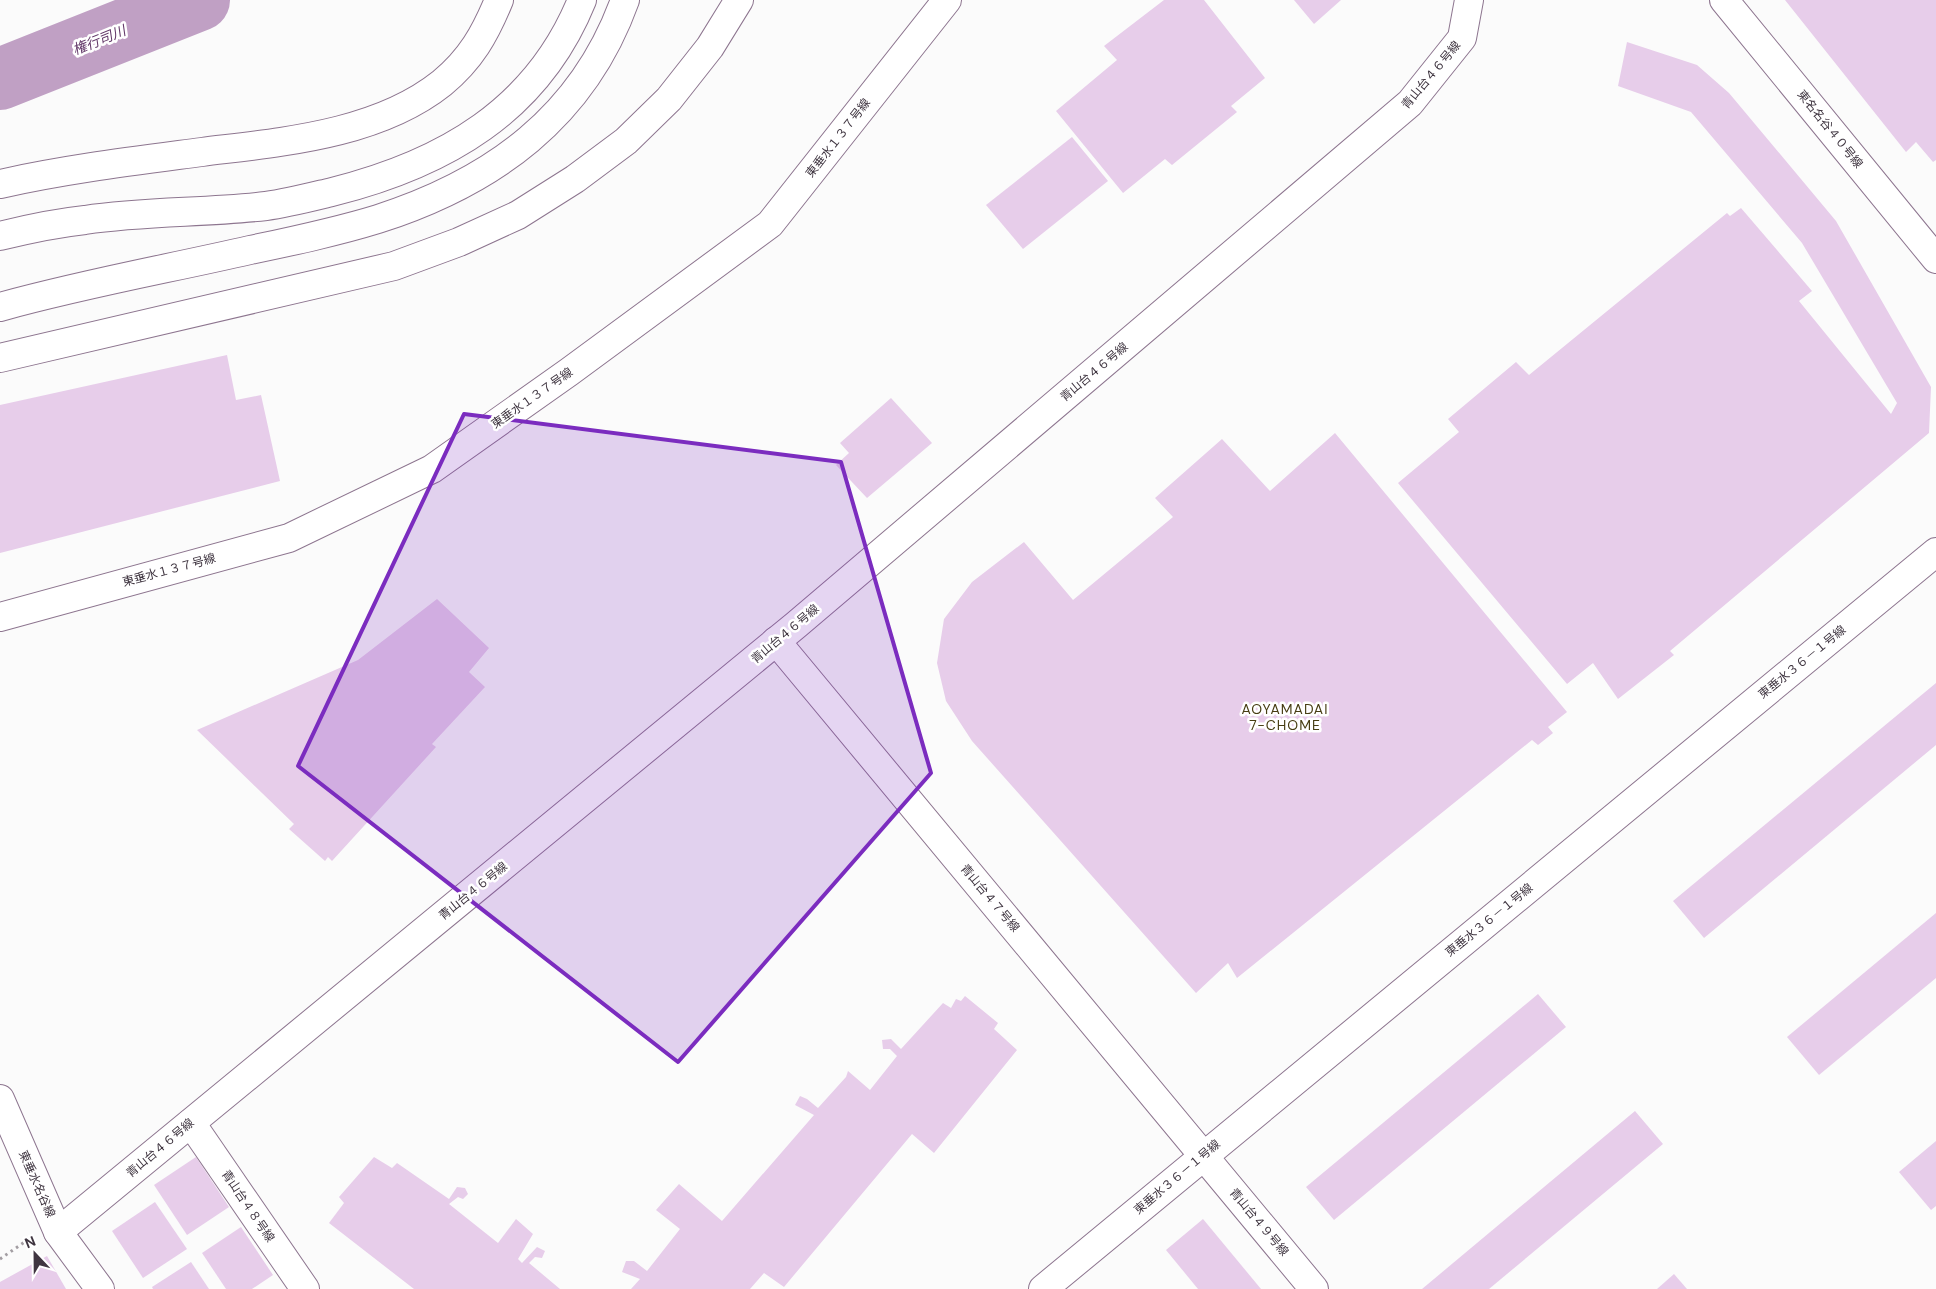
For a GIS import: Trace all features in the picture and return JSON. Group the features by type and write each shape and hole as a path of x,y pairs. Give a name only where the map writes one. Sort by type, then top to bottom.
{"main road":[{"path":"0,184 74,169 300,139 341,131 409,103 441,83 466,60 487,30 499,0"},
{"path":"0,236 86,219 268,206 367,183 412,167 454,146 492,121 524,93 552,57 582,0"},
{"path":"0,307 318,235 378,219 432,198 479,176 520,148 553,118 582,84 603,49 625,0"},
{"path":"0,358 394,266 459,242 518,215 576,179 626,142 669,100 710,46 739,0"},
{"name":"東垂水１３７号線","path":"0,617 289,538 432,469 569,372 770,224 947,0"},
{"name":"青山台４６号線","path":"58,1232 776,641 1410,103 1462,38 1469,0"},
{"name":"東名名谷４０号線","path":"1724,0 1936,259"},
{"name":"東垂水３６－１号線","path":"1043,1289 1203,1155 1936,552"},
{"name":"青山台４７号線","path":"776,641 1203,1155"},
{"name":"東垂水名谷線","path":"0,1099 58,1232 100,1289"},
{"name":"青山台４８号線","path":"191,1123 305,1289"},
{"name":"青山台４９号線","path":"1203,1155 1314,1289"}],"highlighted area":[{"path":"464,414 841,462 931,773 678,1062 298,766"}],"building":[{"path":"1164,0 1204,0 1265,78 1231,106 1237,112 1172,165 1165,159 1123,193 1056,111 1117,60 1104,46"},
{"path":"1294,0 1341,0 1314,24"},
{"path":"1785,0 1936,0 1936,160 1933,162 1916,142 1906,152"},
{"path":"1627,42 1697,65 1729,93 1836,221 1931,387 1929,433 1670,651 1674,655 1618,699 1593,663 1567,684 1398,483 1459,432 1448,419 1516,362 1529,375 1727,213 1730,216 1741,208 1812,291 1799,301 1891,414 1897,403 1802,243 1691,112 1618,86"},
{"path":"1072,137 1108,181 1023,249 986,205"},
{"path":"227,355 236,400 261,395 280,481 0,553 0,405"},
{"path":"891,398 932,443 867,498 836,465 849,453 840,443"},
{"path":"1335,433 1567,712 1548,727 1553,733 1538,745 1532,740 1237,978 1228,963 1196,993 972,741 946,701 937,663 944,619 972,582 1024,542 1073,600 1173,517 1155,498 1222,439 1270,491"},
{"path":"437,599 489,648 469,672 485,687 432,744 436,747 332,861 328,857 325,861 289,829 294,824 197,730 358,660"},
{"path":"1936,683 1936,745 1704,938 1673,901"},
{"path":"1936,913 1936,978 1819,1075 1787,1037"},
{"path":"1538,994 1566,1027 1334,1220 1306,1187"},
{"path":"965,996 998,1023 994,1029 1017,1050 934,1153 912,1134 784,1287 764,1273 750,1289 631,1289 640,1279 622,1272 626,1261 634,1261 647,1271 680,1229 656,1210 679,1184 722,1221 814,1115 795,1105 800,1096 818,1108 846,1077 848,1071 870,1090 897,1056 890,1049 883,1049 882,1040 891,1039 901,1049 943,1003 951,1008 956,999 961,1001"},
{"path":"1635,1111 1663,1144 1489,1289 1422,1289"},
{"path":"1936,1141 1936,1206 1931,1210 1899,1172"},
{"path":"196,1157 229,1207 187,1235 154,1185"},
{"path":"374,1157 392,1168 397,1163 449,1199 457,1187 465,1188 468,1194 463,1199 458,1197 449,1204 498,1243 516,1219 533,1234 518,1259 522,1263 537,1247 545,1251 542,1258 535,1257 529,1263 560,1289 414,1289 329,1223 344,1203 339,1197"},
{"path":"155,1202 187,1249 143,1278 112,1231"},
{"path":"1203,1219 1261,1289 1198,1289 1166,1250"},
{"path":"241,1227 273,1275 252,1289 226,1289 202,1253"},
{"path":"47,1256 66,1289 0,1289 0,1282"},
{"path":"191,1262 209,1289 153,1289 152,1287"},
{"path":"1674,1274 1687,1289 1657,1289"}],"waterway":[{"name":"権行司川","path":"0,79 199,0"}],"district":[{"name":"AOYAMADAI 7-CHOME","path":"1285,718"}]}
